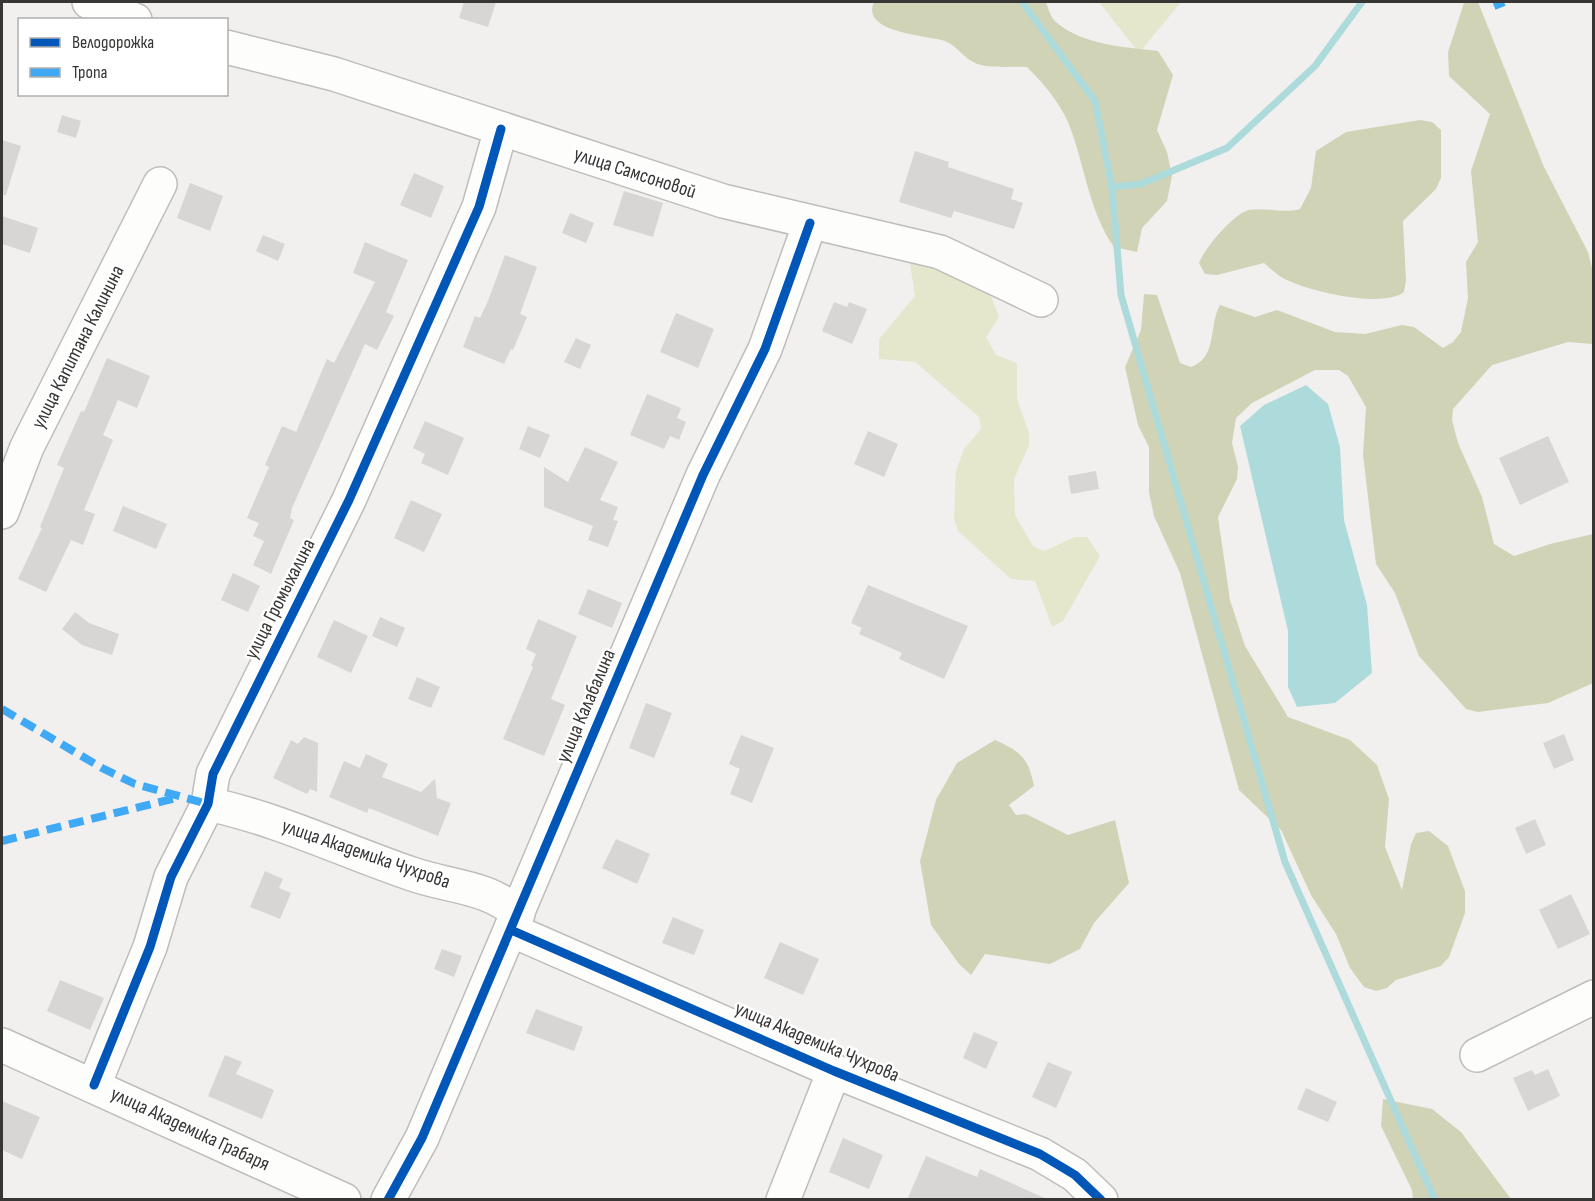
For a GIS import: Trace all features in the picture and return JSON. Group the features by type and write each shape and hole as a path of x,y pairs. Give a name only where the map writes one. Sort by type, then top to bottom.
{"street":[{"path":"89,2 130,18"},
{"name":"улица Самсоновой","path":"228,48 334,74 723,201 810,223 910,243 940,252 1041,300"},
{"name":"улица Громыхалина","path":"94,1085 150,947 171,877 208,804 213,774 334,531 466,237 479,207 501,129"},
{"name":"улица Капитана Калинина","path":"2,512 27,447 160,184"},
{"name":"улица Калабалина","path":"388,1200 422,1138 703,476 765,349 810,223"},
{"name":"улица Академика Чухрова","path":"208,804 243,811 413,875 488,894 502,900 514,922 834,1071 1040,1154 1075,1175 1101,1200"},
{"path":"1477,1054 1593,997"},
{"name":"улица Академика Грабаря","path":"2,1045 344,1200"},
{"path":"783,1200 834,1071"}],"green space":[{"path":"874,2 1046,2 1054,20 1078,36 1104,44 1158,51 1173,75 1157,130 1167,152 1172,176 1167,201 1142,228 1137,252 1114,247 1105,233 1098,218 1068,122 1050,92 1027,67 981,65 971,61 945,41 898,31 886,26 877,20 872,12"},
{"path":"1099,2 1181,2 1139,53"},
{"path":"1478,2 1544,167 1588,252 1593,272 1593,344 1568,342 1492,365 1453,409 1452,420 1458,443 1482,497 1494,544 1514,556 1550,544 1593,534 1593,683 1548,703 1478,712 1466,709 1419,656 1395,593 1376,564 1363,455 1366,407 1348,376 1339,370 1315,370 1252,403 1236,418 1232,443 1238,467 1237,479 1218,517 1230,600 1245,646 1288,717 1350,740 1377,765 1389,799 1385,847 1402,890 1411,844 1416,833 1429,831 1448,846 1465,891 1465,913 1449,957 1441,966 1396,980 1387,988 1376,991 1364,987 1350,968 1336,934 1311,895 1281,830 1239,790 1180,573 1154,516 1149,492 1149,447 1138,425 1125,367 1141,330 1144,294 1157,295 1180,363 1191,367 1200,362 1209,349 1220,305 1255,317 1277,310 1335,332 1365,334 1402,325 1414,327 1443,348 1453,342 1461,332 1468,298 1466,262 1478,242 1471,171 1490,114 1449,76 1448,52 1464,3"},
{"path":"1420,120 1432,122 1441,130 1441,178 1436,189 1403,221 1406,280 1404,292 1394,297 1379,299 1326,293 1283,278 1264,263 1217,275 1205,274 1199,263 1202,257 1220,232 1243,213 1255,209 1287,211 1300,209 1311,188 1316,151 1346,132"},
{"path":"920,256 962,274 990,294 999,317 986,337 996,355 1017,363 1017,399 1029,433 1029,445 1014,479 1015,515 1033,546 1044,551 1075,537 1087,537 1100,556 1063,621 1052,627 1035,581 1011,579 958,531 954,519 956,471 964,449 981,429 979,417 915,362 879,359 879,339 915,296 910,263"},
{"path":"995,740 1017,752 1026,762 1032,776 1034,786 1009,805 1016,815 1026,814 1068,835 1115,820 1129,883 1094,923 1080,949 1050,964 985,954 971,975 959,964 931,925 920,861 936,800 957,763"},
{"path":"1383,1099 1432,1109 1461,1132 1511,1199 1413,1199 1412,1190 1381,1126"}],"water":[{"path":"1306,385 1328,404 1340,447 1344,520 1367,605 1372,673 1335,703 1297,707 1288,687 1288,631 1240,426 1264,405"}],"building":[{"path":"464,2 496,2 488,27 459,18"},
{"path":"62,115 81,121 76,138 57,132"},
{"path":"2,140 21,146 6,195 2,195"},
{"path":"915,151 949,162 948,167 1014,189 1011,199 1023,203 1014,229 954,211 951,218 899,202"},
{"path":"414,173 444,186 431,218 400,205"},
{"path":"190,183 223,196 210,231 177,218"},
{"path":"624,191 663,203 653,237 613,225"},
{"path":"570,213 594,223 586,243 562,233"},
{"path":"2,216 38,228 30,253 2,244"},
{"path":"263,235 285,244 278,261 256,251"},
{"path":"365,242 408,260 386,312 394,316 377,350 365,344 292,508 290,518 294,520 271,574 253,565 264,541 253,536 259,523 247,518 269,467 265,465 282,426 296,432 327,359 334,363 375,282 353,273"},
{"path":"505,255 537,267 520,314 527,317 513,350 511,349 504,364 463,347 475,316 480,318 488,301"},
{"path":"834,302 847,307 849,302 867,309 852,344 822,331"},
{"path":"676,313 714,329 698,368 660,352"},
{"path":"576,338 591,345 580,369 564,362"},
{"path":"107,358 150,376 137,408 118,400 103,435 113,440 84,510 95,514 83,545 71,540 46,592 18,579 42,528 40,527 64,468 57,465 81,411 84,412"},
{"path":"647,394 681,408 677,418 686,422 679,440 670,436 664,449 630,435"},
{"path":"425,421 464,438 448,475 421,463 425,454 413,448"},
{"path":"528,426 550,435 540,458 519,449"},
{"path":"868,431 898,444 884,477 854,464"},
{"path":"1548,436 1569,482 1520,505 1499,458"},
{"path":"585,447 618,462 600,500 618,507 613,520 618,521 608,547 588,540 593,526 544,507 544,467 568,482"},
{"path":"1096,471 1099,489 1071,494 1068,476"},
{"path":"411,500 442,514 424,552 394,538"},
{"path":"123,506 167,524 156,549 113,531"},
{"path":"233,573 260,586 248,612 221,600"},
{"path":"868,585 968,626 944,679 899,659 902,653 859,634 862,628 851,623"},
{"path":"588,589 622,603 612,628 578,614"},
{"path":"75,612 89,623 119,634 112,655 82,645 62,629"},
{"path":"380,617 405,628 397,647 372,636"},
{"path":"538,619 577,636 551,699 565,705 544,756 503,739 533,667 531,666 536,654 526,649"},
{"path":"334,620 368,636 351,673 317,657"},
{"path":"417,677 440,687 431,708 408,699"},
{"path":"646,703 672,713 654,758 629,748"},
{"path":"1564,734 1574,760 1554,769 1543,743"},
{"path":"741,735 774,748 752,803 730,794 740,769 729,764"},
{"path":"304,737 318,743 317,792 310,789 307,794 273,778 291,740 298,744"},
{"path":"366,754 388,764 382,777 421,792 435,779 437,798 451,803 438,836 369,808 367,813 329,797 344,761 360,768"},
{"path":"1535,819 1546,845 1526,854 1515,828"},
{"path":"616,839 650,854 637,884 602,868"},
{"path":"265,871 283,879 279,888 291,893 280,919 250,907"},
{"path":"1571,894 1590,934 1558,949 1539,910"},
{"path":"673,917 704,930 694,955 662,943"},
{"path":"780,942 819,959 803,995 764,978"},
{"path":"442,949 462,956 454,977 434,969"},
{"path":"60,980 104,998 90,1030 47,1011"},
{"path":"536,1009 583,1027 574,1051 526,1033"},
{"path":"974,1032 998,1042 986,1069 963,1058"},
{"path":"225,1055 242,1062 236,1074 274,1090 262,1119 208,1096"},
{"path":"1048,1062 1072,1072 1056,1108 1032,1097"},
{"path":"1548,1069 1560,1096 1528,1111 1513,1078 1532,1070 1535,1075"},
{"path":"1306,1088 1337,1102 1328,1122 1297,1109"},
{"path":"2,1101 40,1117 22,1159 2,1150"},
{"path":"843,1138 883,1155 869,1189 829,1172"},
{"path":"926,1156 977,1177 980,1169 1049,1200 907,1200"}],"waterway":[{"path":"1022,2 1095,101 1112,187 1121,295 1285,862 1435,1200"},
{"path":"1112,187 1141,184 1227,148 1315,66 1362,2"}],"marked path":[{"path":"1494,6 1504,2"},
{"path":"2,709 102,768 135,784 208,804"},
{"path":"2,841 176,798"}],"cycle path":[{"path":"94,1085 150,947 171,877 208,804 213,774 349,500 479,207 501,129"},
{"path":"388,1200 422,1138 703,475 765,349 810,223"},
{"path":"511,930 834,1071 1040,1154 1075,1175 1101,1200"}]}
